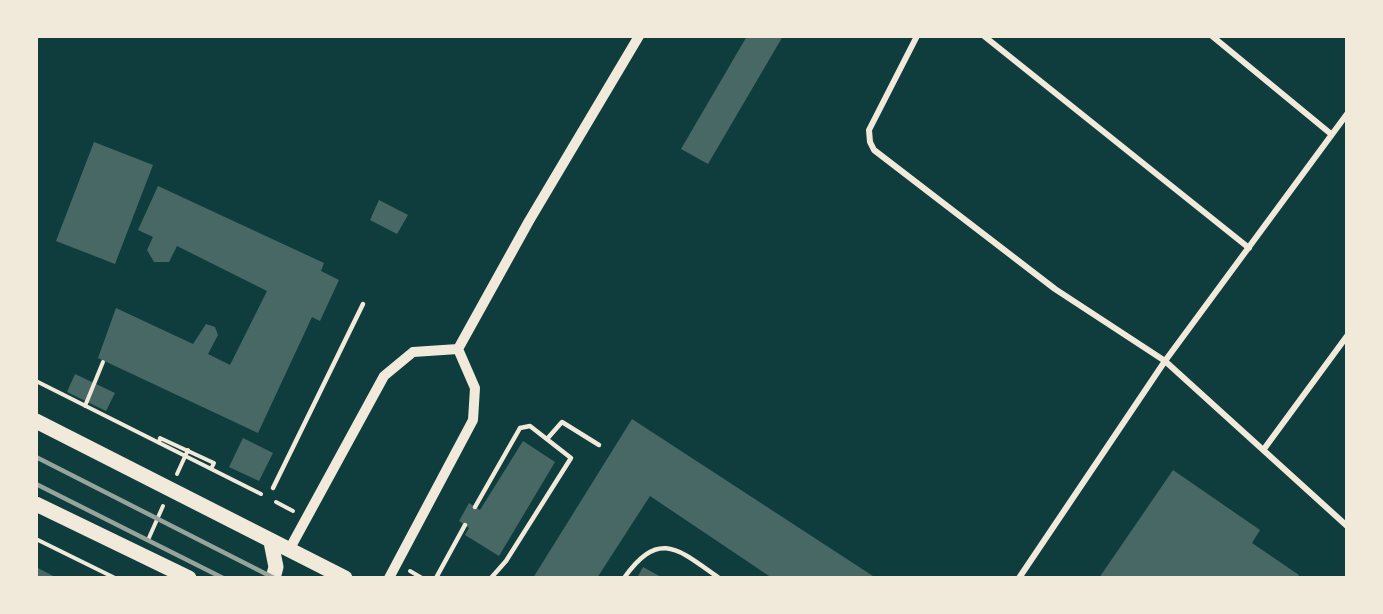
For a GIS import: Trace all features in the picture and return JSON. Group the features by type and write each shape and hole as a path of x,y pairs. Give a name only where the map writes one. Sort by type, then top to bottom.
{"main road":[{"path":"36,421 345,578"},
{"path":"36,504 189,578"},
{"path":"271,542 276,567 273,578"}],"street":[{"path":"458,349 529,221 639,36"},
{"path":"917,36 869,130 874,150 1055,289 1165,361 1347,526"},
{"path":"984,36 1249,248"},
{"path":"1212,36 1331,134"},
{"path":"1019,578 1165,361 1347,114"},
{"path":"1264,449 1347,336"},
{"path":"289,550 384,376 413,352 458,349"},
{"path":"388,578 473,420 475,388 458,349"}],"lane":[{"path":"273,488 363,303"},
{"path":"548,440 562,422 599,445"},
{"path":"475,507 520,428 530,426 568,455 571,462 506,561 491,578"},
{"path":"436,578 465,525"},
{"path":"624,578 638,559 654,548 669,548 719,578"}],"path":[{"path":"85,406 104,363"},
{"path":"36,381 307,518"},
{"path":"159,443 160,438 214,463 211,470"},
{"path":"174,482 188,450"},
{"path":"146,546 164,504"},
{"path":"36,539 116,578"}],"building":[{"path":"747,36 783,36 708,164 681,149"},
{"path":"94,142 153,165 115,264 56,241"},
{"path":"158,186 324,263 321,271 339,280 320,321 312,317 258,433 98,358 116,308 193,344 206,324 215,327 218,335 208,354 230,365 267,291 177,246 169,262 154,262 147,250 153,237 138,230"},
{"path":"379,200 408,215 397,234 370,220"},
{"path":"75,374 115,393 106,411 67,392"},
{"path":"632,419 876,578 772,578 650,496 597,578 533,578"},
{"path":"243,438 273,453 259,481 229,467"},
{"path":"523,441 555,462 499,556 465,535 469,528 459,521 469,503 480,510"},
{"path":"1173,470 1260,530 1252,543 1299,575 1297,578 1099,578"},
{"path":"36,567 57,578 36,578"},
{"path":"643,567 663,578 637,578"}],"railway":[{"path":"36,457 274,578"},
{"path":"36,484 223,578"}]}
